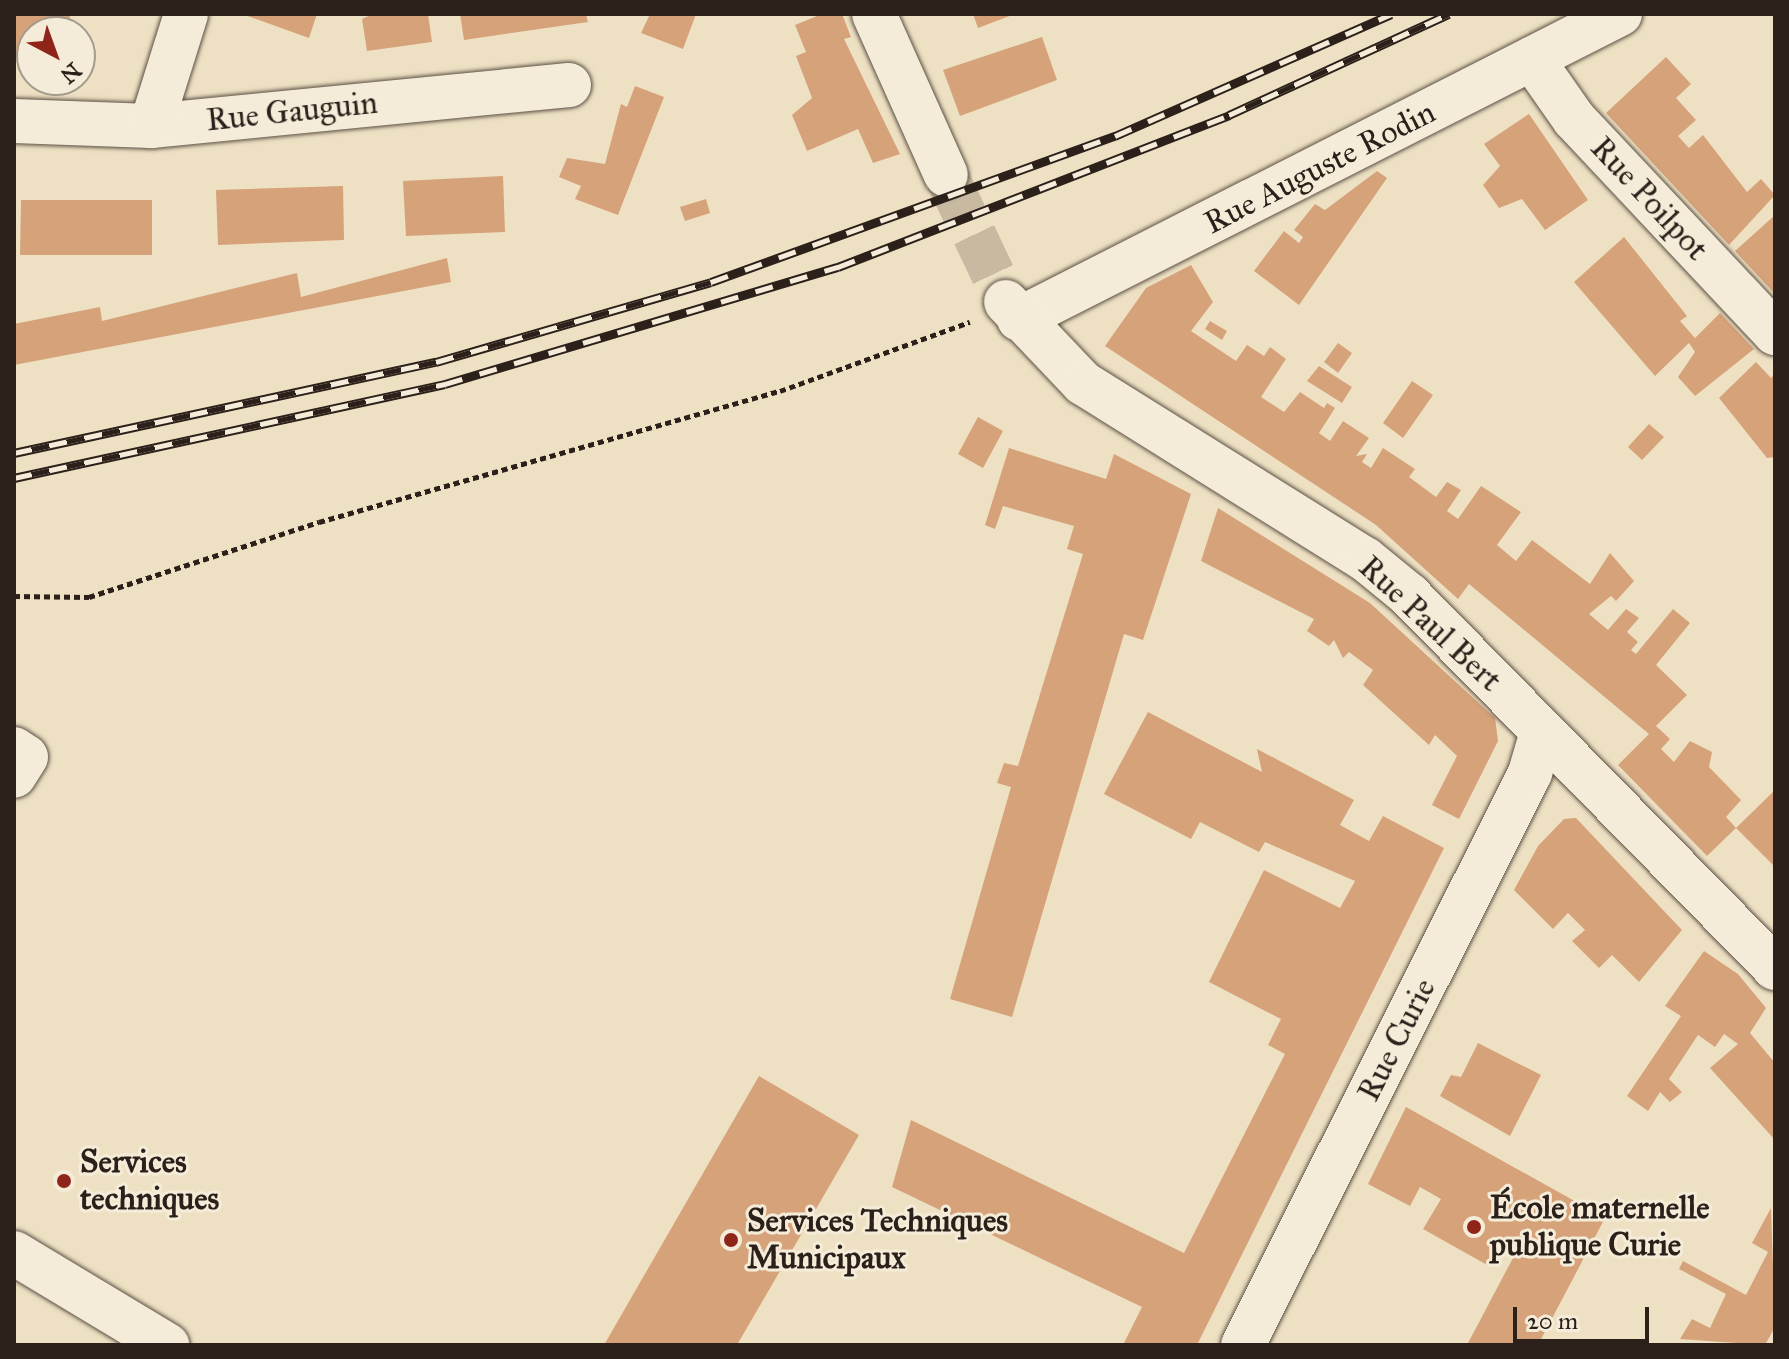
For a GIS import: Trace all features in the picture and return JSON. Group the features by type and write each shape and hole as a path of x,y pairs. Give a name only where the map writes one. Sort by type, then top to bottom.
{"street":[{"path":"151,126 186,14"},
{"path":"874,14 946,175"},
{"name":"Rue Auguste Rodin","path":"1012,311 1620,14"},
{"name":"Rue Poilpot","path":"1532,59 1574,119 1775,333"},
{"name":"Rue Gauguin","path":"14,121 151,126 569,85"},
{"name":"Rue Paul Bert","path":"1012,311 1083,383 1365,559 1542,732 1775,968"},
{"name":"Rue Curie","path":"1243,1345 1530,773 1542,732"},
{"path":"14,749 26,757 14,776"},
{"path":"14,1253 167,1345"}],"path":[{"path":"14,596 89,597 319,522 780,391 1012,311"}],"building":[{"path":"14,14 70,14 16,16 14,58"},
{"path":"242,14 317,14 309,38"},
{"path":"373,14 428,14 432,42 367,51 362,19"},
{"path":"460,14 586,14 588,22 464,40"},
{"path":"650,14 696,14 683,49 641,33"},
{"path":"822,14 842,14 851,37 844,39 900,154 873,163 858,129 807,151 792,115 812,98 796,56 806,52 795,25"},
{"path":"973,14 1015,14 978,28"},
{"path":"1042,37 1057,80 960,116 943,70"},
{"path":"1666,57 1691,84 1676,98 1696,120 1678,136 1689,148 1703,135 1747,192 1761,179 1775,195 1729,245 1606,113"},
{"path":"635,86 664,97 618,215 575,199 581,186 559,177 567,158 605,164 621,104 627,107"},
{"path":"1529,114 1588,200 1545,230 1522,199 1499,208 1483,185 1500,166 1484,144"},
{"path":"1377,171 1387,178 1299,305 1254,271 1284,231 1299,243 1303,237 1294,230 1315,204 1325,210"},
{"path":"503,176 505,232 406,236 403,181"},
{"path":"343,186 344,240 218,245 216,190"},
{"path":"706,199 710,213 685,221 680,207"},
{"path":"21,200 152,200 152,255 20,255"},
{"path":"1775,215 1775,294 1735,251"},
{"path":"1624,237 1687,316 1680,321 1695,338 1720,313 1754,349 1695,396 1678,377 1695,352 1689,343 1655,376 1574,282"},
{"path":"447,258 451,282 14,365 14,324 100,307 102,321 297,273 301,297"},
{"path":"1191,265 1213,302 1191,331 1236,361 1247,345 1264,356 1270,347 1286,359 1261,397 1284,412 1300,392 1324,408 1327,403 1335,408 1319,433 1330,441 1343,421 1369,438 1356,456 1367,454 1362,462 1371,468 1383,448 1415,469 1409,477 1436,497 1447,482 1461,490 1447,511 1458,519 1481,486 1521,512 1497,545 1516,561 1532,540 1590,584 1610,553 1634,581 1616,601 1611,596 1589,614 1608,630 1626,609 1639,618 1627,632 1638,642 1631,650 1636,654 1673,609 1690,623 1656,665 1687,695 1656,726 1670,739 1661,749 1674,762 1690,741 1712,752 1709,767 1741,800 1726,817 1736,828 1707,856 1618,765 1649,734 1469,584 1458,599 1376,525 1105,346 1146,288"},
{"path":"1210,321 1227,331 1222,340 1205,329"},
{"path":"1338,343 1352,353 1338,373 1324,362"},
{"path":"1756,362 1771,378 1775,373 1775,457 1767,458 1719,398"},
{"path":"1319,366 1352,387 1342,403 1307,381"},
{"path":"1412,381 1433,395 1403,438 1383,423"},
{"path":"978,417 1003,431 983,468 958,454"},
{"path":"1649,424 1664,437 1642,460 1628,447"},
{"path":"1009,448 1106,479 1114,454 1191,494 1143,640 1124,634 1012,1017 950,999 1011,787 997,783 1004,763 1018,766 1083,554 1067,549 1074,526 1003,506 995,529 985,525"},
{"path":"1218,508 1370,603 1495,718 1498,741 1459,819 1432,805 1457,756 1435,735 1429,745 1363,685 1373,670 1349,652 1343,658 1334,640 1329,646 1307,631 1314,619 1201,561"},
{"path":"1148,712 1262,772 1257,749 1354,800 1340,825 1369,841 1383,816 1444,848 1197,1345 1123,1345 1142,1307 892,1187 911,1120 1184,1253 1285,1054 1268,1045 1281,1019 1209,982 1264,870 1340,908 1355,881 1265,842 1259,852 1200,822 1191,839 1104,794"},
{"path":"1775,790 1775,867 1736,828"},
{"path":"1576,818 1682,930 1639,982 1612,955 1599,968 1572,941 1585,930 1568,913 1553,929 1514,890 1538,846 1564,819"},
{"path":"1704,951 1738,974 1766,1008 1750,1033 1775,1063 1775,1140 1710,1068 1738,1044 1724,1034 1715,1047 1698,1035 1669,1079 1682,1092 1670,1102 1660,1092 1648,1111 1627,1096 1681,1016 1665,1006"},
{"path":"1478,1043 1541,1075 1510,1136 1440,1096 1451,1075 1461,1077"},
{"name":"Services Techniques Municipaux","path":"759,1076 859,1135 737,1345 604,1345"},
{"path":"1406,1107 1605,1218 1538,1345 1467,1345 1514,1256 1499,1248 1489,1266 1423,1229 1441,1199 1420,1187 1410,1206 1368,1184"},
{"path":"1771,1208 1775,1327 1765,1345 1680,1339 1692,1319 1710,1328 1726,1294 1679,1269 1683,1261 1746,1295 1768,1252 1752,1243"}],"tunnel":[{"path":"946,175 1006,302"}],"railway":[{"path":"14,453 436,362 711,282 1115,136 1391,14"},
{"path":"14,478 445,384 838,267 1229,115 1449,14"}],"place":[{"name":"Services techniques","path":"64,1181"},
{"name":"École maternelle publique Curie","path":"1474,1227"},
{"name":"Services Techniques Municipaux","path":"731,1240"}]}
